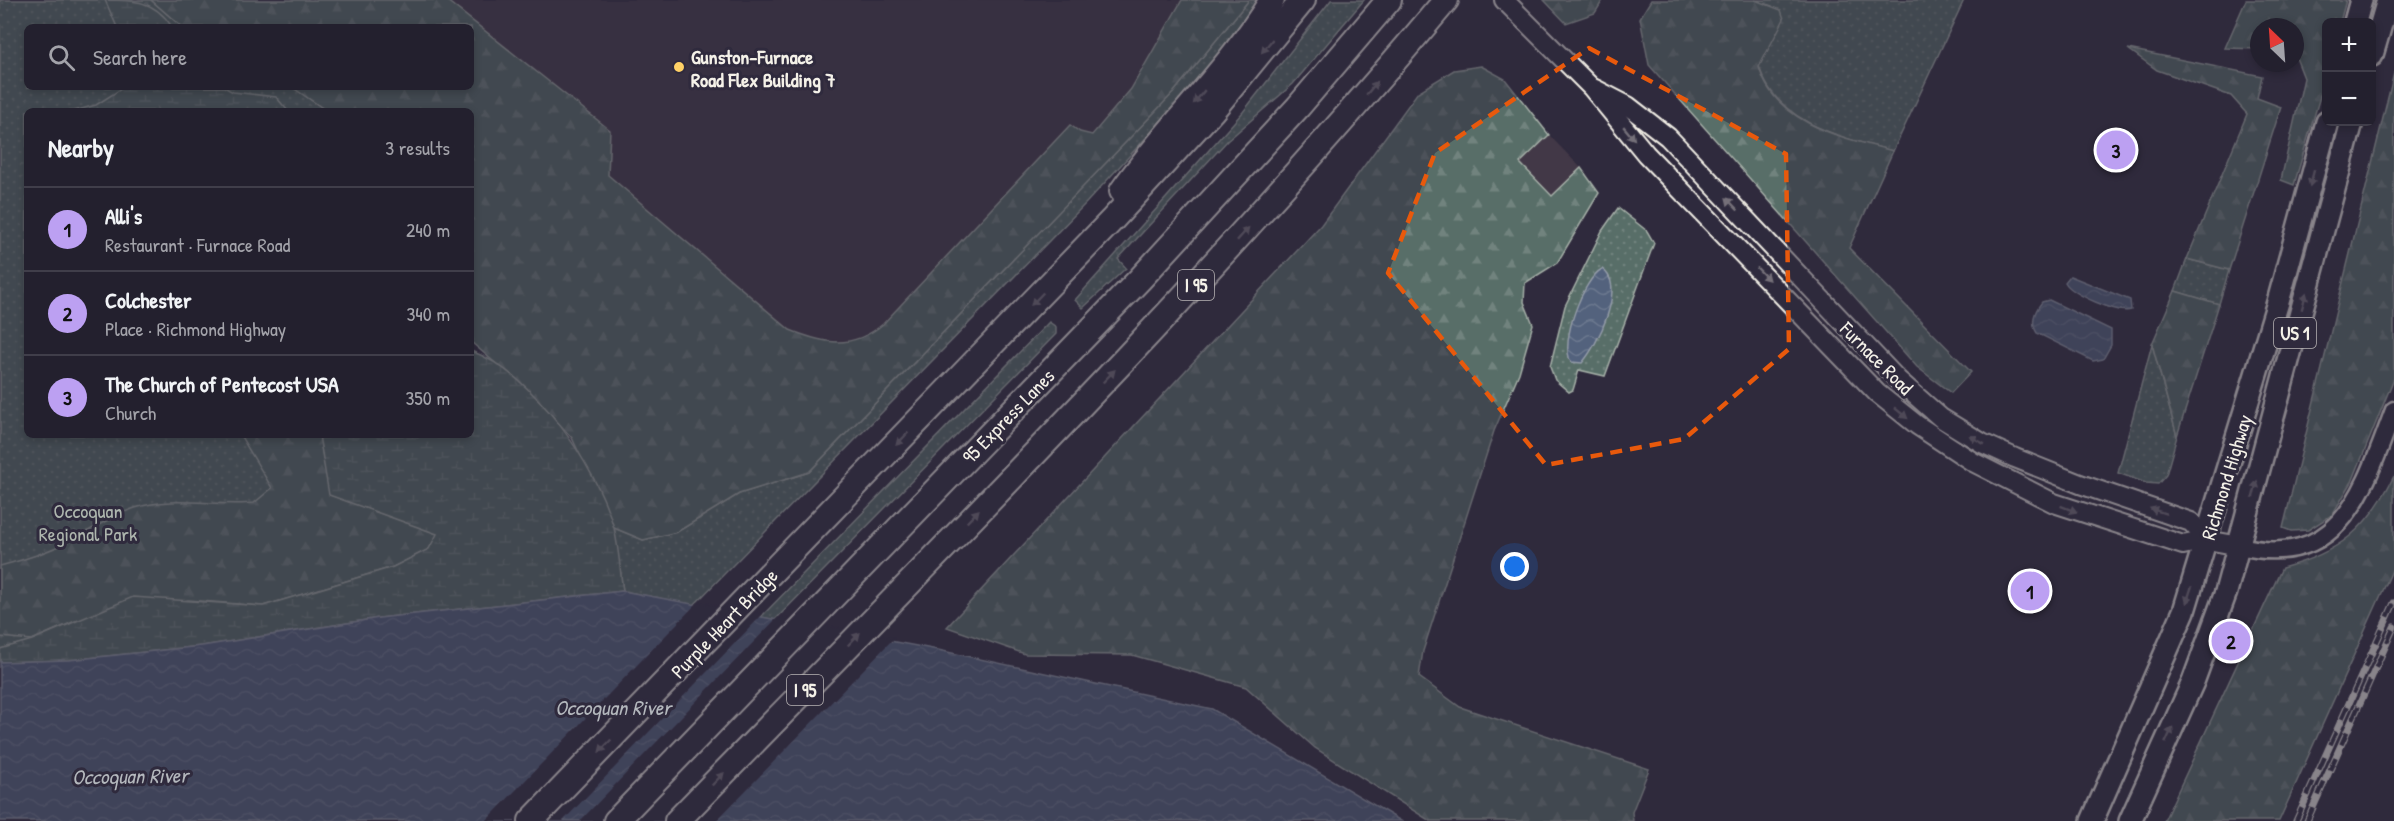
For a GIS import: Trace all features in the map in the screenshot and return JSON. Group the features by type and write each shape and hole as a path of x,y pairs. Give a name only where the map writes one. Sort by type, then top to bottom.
{"highway":[{"path":"1065,270 1143,163 1233,56 1272,0"},
{"path":"1065,270 1183,144 1303,0"},
{"name":"95 Express Lanes","path":"615,821 1155,264 1298,107 1389,0"},
{"name":"I 95","path":"677,821 1243,235 1446,0"},
{"name":"Purple Heart Bridge","path":"531,821 1065,270"}],"main road":[{"name":"Furnace Road","path":"1504,0 1592,88 1646,154 1877,393 1917,426 1973,462 2024,490 2087,515 2182,545 2207,540 2240,546"},
{"path":"2356,18 2361,0"},
{"path":"2376,42 2388,0"},
{"name":"Furnace Road","path":"1592,88 1628,106 1668,137 1924,404 1982,443 2080,484 2191,522 2207,540"},
{"name":"Richmond Highway","path":"2092,821 2171,644 2207,540 2278,302 2326,126"},
{"name":"Richmond Highway","path":"2130,821 2193,682 2240,546 2351,126"},
{"path":"1850,364 1867,346"}],"street":[{"name":"Furnace Road","path":"2240,546 2268,552 2288,550 2323,537 2341,523 2360,497 2394,410"}],"highlighted area":[{"path":"1589,48 1786,154 1789,349 1684,439 1546,465 1388,273 1435,153"}],"shaded area":[{"path":"446,0 1182,0 1131,89 1092,135 1080,132 1070,125 883,324 872,333 851,343 808,337 790,331 608,175 610,130"},
{"path":"1549,135 1581,168 1553,196 1520,163"}],"green space":[{"name":"Occoquan Regional Park","path":"0,0 151,0 179,24 24,24 24,90 296,90 323,108 24,108 24,438 320,438 330,495 438,534 0,649"},
{"path":"105,0 143,3 158,11 170,24 116,24"},
{"path":"151,0 446,0 610,130 608,175 790,330 815,339 838,342 860,338 883,324 1070,125 1080,132 1092,135 1131,89 1182,0 1249,0 1173,93 809,472 739,494 677,532 643,540 614,528 572,438 537,399 474,345 474,108 323,108 296,90 474,90 474,24 179,24"},
{"path":"1249,0 1258,0 1199,80 1087,202 694,605 623,591 614,528 643,540 677,532 739,494 809,472 1173,93"},
{"path":"1331,0 1364,0 1293,84 1227,141 1118,259 1126,268 1083,308 1075,300 1243,112"},
{"path":"1544,0 1603,0 1595,13 1566,23"},
{"path":"1651,0 1755,0 1781,10 1784,19 1759,67 1767,86 1780,102 1813,126 1893,151 1849,248 1971,372 1951,393 1917,367 1649,65 1640,18"},
{"path":"1755,0 1964,0 1893,151 1833,134 1796,115 1780,102 1768,86 1759,66 1764,56 1772,6"},
{"path":"2246,0 2346,0 2341,18 2322,18 2322,90 2294,185 2281,180 2304,78 2302,72 2304,72 2304,18 2250,18 2250,49 2225,48"},
{"path":"2128,49 2262,76 2257,98 2281,107 2229,270 2187,259 2247,114 2231,96 2157,70"},
{"path":"1481,66 1505,79 1549,135 1520,163 1552,196 1581,168 1599,193 1557,263 1525,283 1524,302 1533,324 1519,373 1494,431 1423,651 1419,677 1460,707 1649,769 1632,812 1633,821 1430,821 1315,748 1246,687 1132,655 1025,654 947,627 1321,225 1418,92 1454,70"},
{"path":"2394,73 2394,378 2352,482 2332,515 2308,530 2291,531 2283,528"},
{"path":"119,90 229,90 276,97 285,108 85,108 96,105"},
{"path":"1618,208 1647,231 1654,243 1605,376 1579,370 1573,390 1569,392 1555,380 1550,367 1565,306 1602,231"},
{"path":"2187,259 2229,270 2219,304 2175,291"},
{"path":"2175,291 2219,304 2177,436 2152,344"},
{"path":"1049,322 1056,327 1056,334 775,620 761,617"},
{"path":"2152,344 2177,436 2166,475 2158,484 2146,483 2118,473"},
{"path":"474,352 494,362 517,379 539,400 577,450 593,477 614,528 623,591 379,618 202,646 69,660 0,662 0,649 32,640 133,597 263,606 393,567 429,549 437,534 329,495 320,438 474,438"},
{"path":"242,438 320,438 330,495 438,534 429,549 393,567 263,606 188,600 75,621 32,640 0,637 0,566 53,549 135,508 165,502 254,503 272,488"},
{"path":"2394,476 2394,566 2279,821 2164,821 2282,568 2320,555 2350,536 2374,511"}],"water":[{"path":"1602,269 1609,277 1612,288 1611,301 1602,330 1582,363 1571,362 1568,341 1575,312 1587,285"},
{"path":"2070,276 2130,300 2131,310 2106,306 2076,292 2065,282"},
{"path":"2049,300 2111,330 2111,345 2103,359 2093,361 2037,333 2033,321 2035,313 2042,302"},
{"name":"Occoquan River","path":"623,591 938,650 1212,709 1401,821 0,821 0,662 69,660 202,646 379,618"}],"pier":[{"path":"698,602 763,614 563,821 486,821"},
{"path":"778,617 894,638 716,821 580,821"}],"railway":[{"path":"2296,821 2394,603"},
{"path":"2307,821 2394,627"}],"place":[{"name":"Gunston-Furnace Road Flex Building 7","path":"679,67"},
{"name":"The Church of Pentecost USA","path":"2116,150"},
{"name":"Alli's","path":"2030,591"},
{"name":"Colchester","path":"2231,641"}]}
